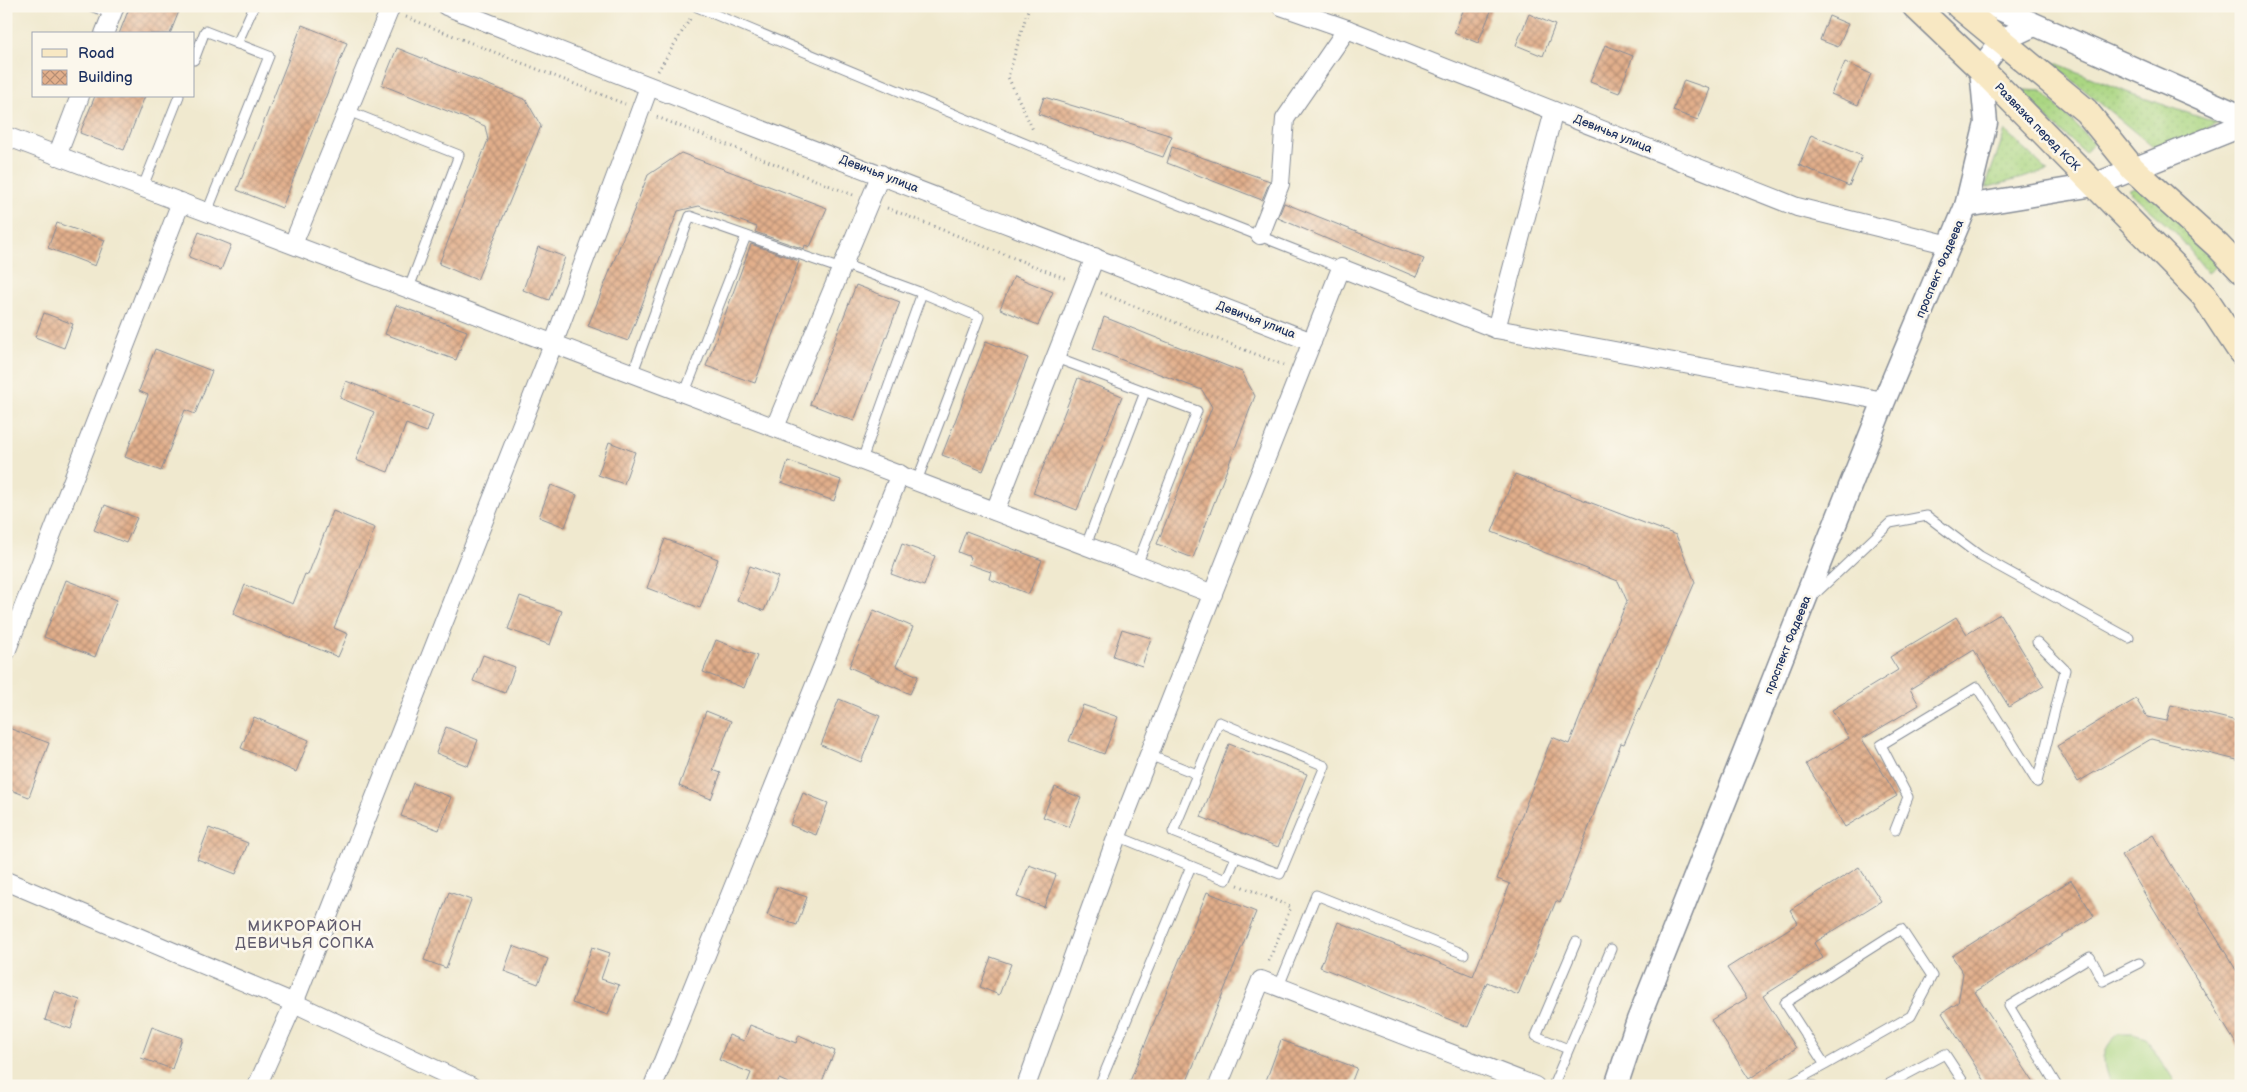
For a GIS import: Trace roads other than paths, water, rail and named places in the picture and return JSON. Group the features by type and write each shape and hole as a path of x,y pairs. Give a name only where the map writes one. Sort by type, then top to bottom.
{"main road":[{"name":"Развязка перед КСК","path":"1915,6 1981,69 2094,185"},
{"path":"1959,6 2086,111 2133,169 2218,246 2241,270"},
{"path":"2094,185 2204,296 2241,352"}],"street":[{"name":"Девичья улица","path":"446,6 648,87 881,174 1312,342"},
{"name":"Девичья улица","path":"1280,6 1347,29 1797,207 1950,245"},
{"path":"1994,6 2241,116"},
{"path":"292,244 390,8"},
{"path":"105,32 113,10"},
{"path":"1981,69 2002,40 2034,24"},
{"path":"1260,235 1280,184 1285,119 1347,29"},
{"name":"Развязка перед КСК","path":"1981,69 1986,123 1966,206 2094,185 2241,126"},
{"path":"257,1086 294,1003 554,342 648,87"},
{"path":"57,156 79,98"},
{"path":"1496,329 1554,111"},
{"path":"6,136 142,189 554,342 1213,594"},
{"path":"776,427 881,174"},
{"path":"6,652 181,202"},
{"name":"проспект Фадеева","path":"1616,1086 1638,1020 1806,603 1884,401 1966,206"},
{"path":"995,511 1094,257"},
{"path":"1026,1086 1117,836 1341,268 1496,329 1884,401"},
{"path":"653,1086 900,474"},
{"path":"6,881 294,1003 471,1086"},
{"path":"1218,1086 1261,980 1535,1086"}],"lane":[{"path":"91,6 113,10"},
{"path":"237,44 254,6"},
{"path":"697,7 1043,151 1341,268"},
{"path":"195,57 205,31 269,56 206,212"},
{"path":"142,189 178,98"},
{"path":"348,111 459,155 409,288"},
{"path":"633,372 690,216 922,294 979,317 917,481"},
{"path":"685,392 746,236"},
{"path":"862,460 922,294"},
{"path":"1056,358 1197,411 1138,565"},
{"path":"1086,545 1145,392"},
{"path":"1806,603 1890,523 1928,516 1980,556 2129,638"},
{"path":"1895,830 1908,797 1881,745 1977,687 2037,782 2065,670 2037,642"},
{"path":"1219,722 1325,766 1280,874 1236,857 1173,832 1219,722"},
{"path":"1149,755 1197,774"},
{"path":"1117,836 1226,880 1236,857"},
{"path":"1099,1086 1191,866"},
{"path":"1279,986 1316,895 1464,954"},
{"path":"1790,1084 1824,1065 1911,1016 1932,976 1901,929 1785,1003 1824,1065"},
{"path":"1568,1049 1536,1036 1576,942"},
{"path":"1553,1086 1611,949"},
{"path":"2057,1086 2009,1006 2090,957 2103,981 2138,963"},
{"path":"1885,1086 1945,1054 1966,1086"},
{"path":"1790,1084 1814,1086"}],"district":[{"name":"МИКРОРАЙОН ДЕВИЧЬЯ СОПКА","path":"305,934"}]}
